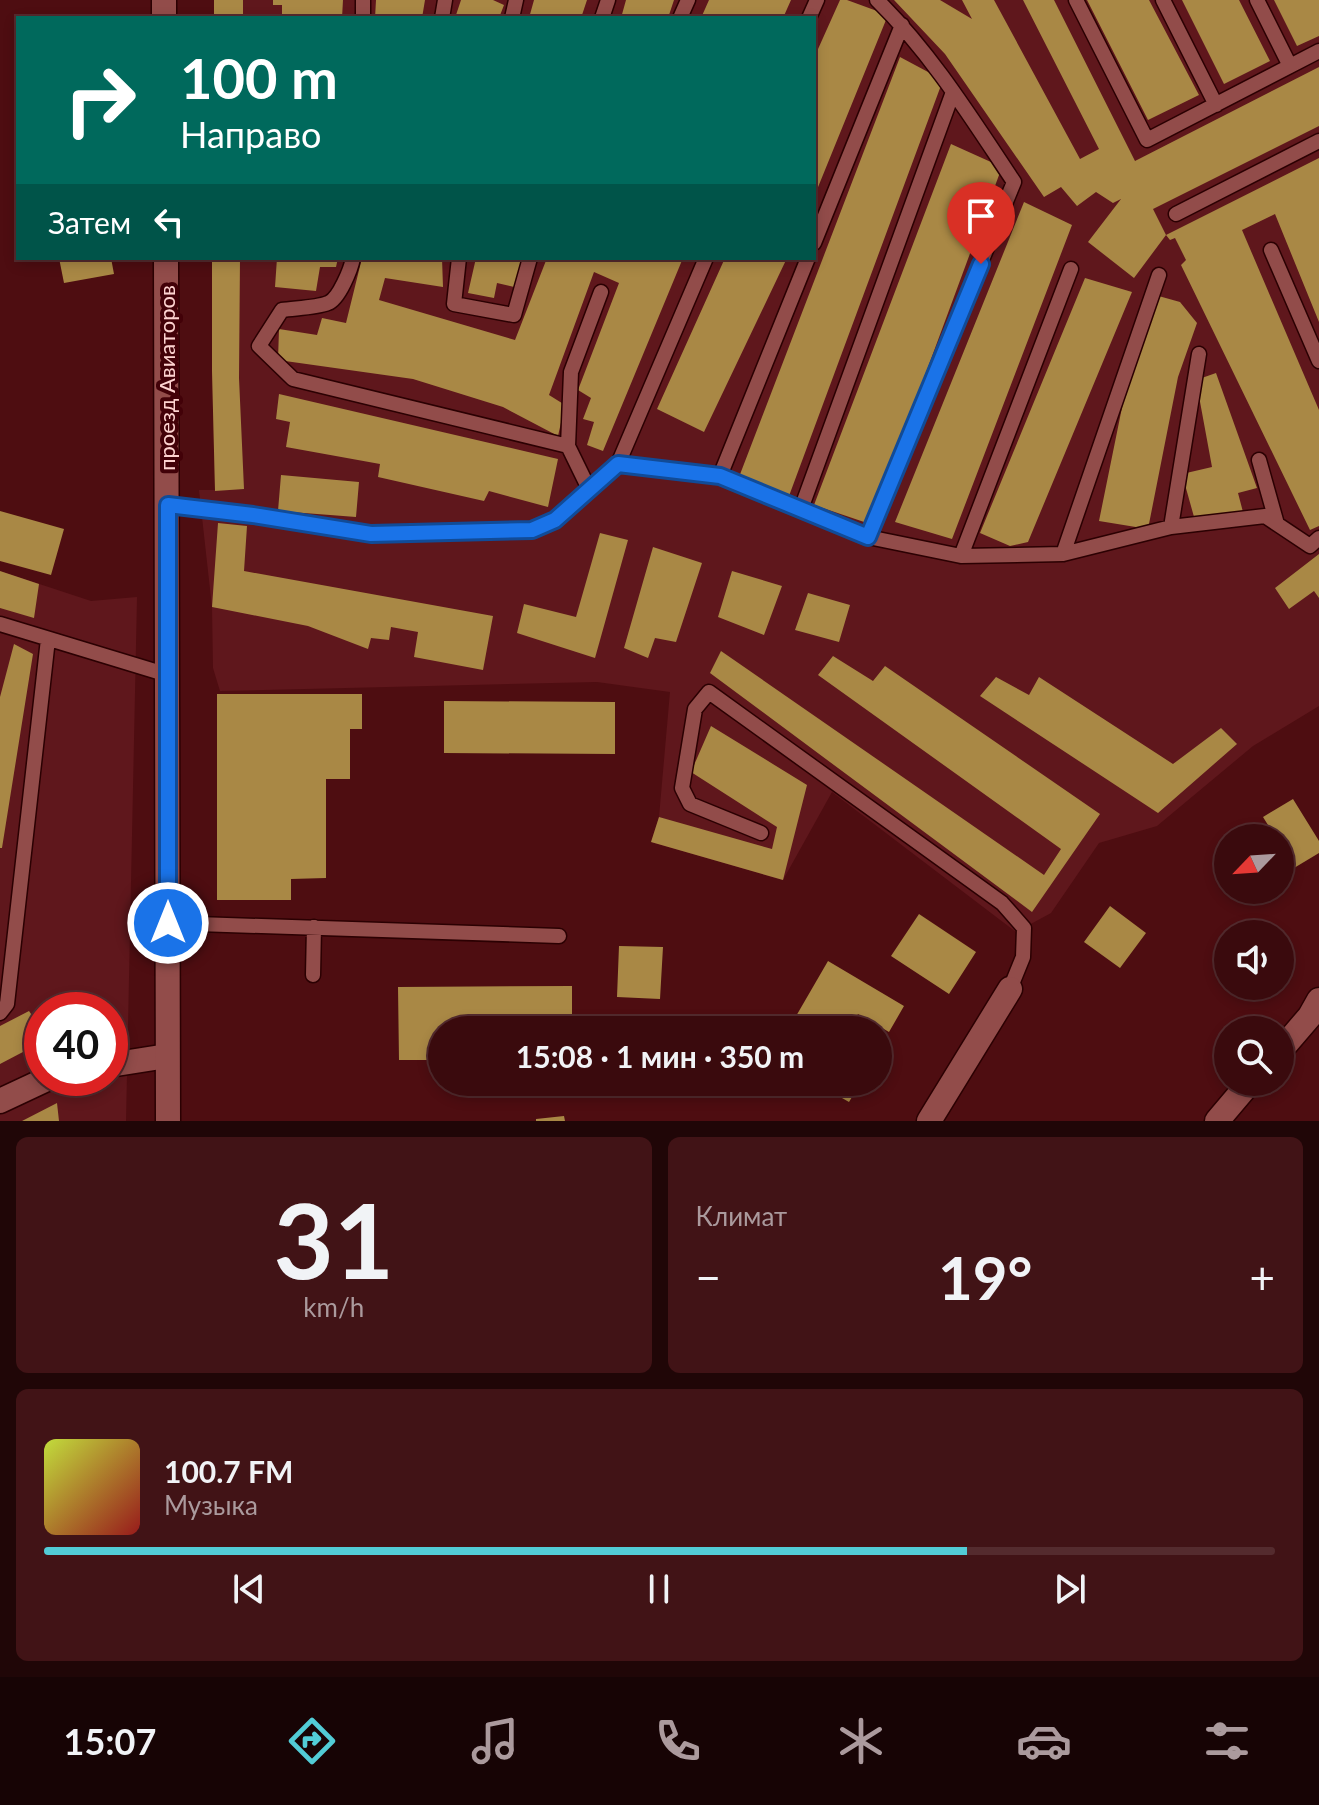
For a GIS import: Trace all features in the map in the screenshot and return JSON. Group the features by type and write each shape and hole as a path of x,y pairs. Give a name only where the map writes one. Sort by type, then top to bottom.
{"street":[{"name":"проезд Авиаторов","path":"166,260 168,1121"},
{"path":"929,1121 1010,989"},
{"path":"1294,1035 1319,1000"},
{"path":"128,1062 167,1056"},
{"path":"0,1101 24,1090"},
{"path":"1217,1121 1238,1096"}],"lane":[{"path":"868,537 1014,182 953,92 902,25 877,0"},
{"path":"1076,0 1147,140 1319,51"},
{"path":"1163,0 1216,105"},
{"path":"1257,0 1290,66"},
{"path":"816,238 902,25"},
{"path":"801,509 953,92"},
{"path":"1176,214 1319,141"},
{"path":"1271,250 1319,361"},
{"path":"353,260 335,298 328,303 282,310 259,346 293,379 568,446"},
{"path":"459,260 454,304 514,315 529,260"},
{"path":"168,505 371,534 532,530 555,520 618,464 705,260"},
{"path":"720,476 807,260"},
{"path":"961,556 1071,269"},
{"path":"1063,554 1159,275"},
{"path":"589,489 568,446 571,372 601,292"},
{"path":"1171,527 1199,354"},
{"path":"1259,460 1277,524"},
{"path":"618,464 720,476 868,537 961,556 1063,554 1171,527 1265,516 1310,546 1319,538"},
{"path":"1,628 168,675"},
{"path":"0,1013 7,1004 48,639"},
{"path":"761,833 690,804 682,788 695,709 709,692 1002,903 1024,928 1023,957 1010,989"},
{"path":"168,923 559,936"},
{"path":"313,975 314,927"}],"shaded area":[{"path":"214,0 1319,0 1319,706 1253,746 1157,826 1099,843 1051,913 1016,932 832,792 783,880 651,842 659,817 670,692 597,682 220,691 213,668 212,607 199,490 215,490 212,260 816,260 816,16 214,16"},
{"path":"0,571 91,601 137,597 128,1026 128,992 24,992 24,1096 127,1096 126,1121 0,1121"}],"building":[{"path":"214,0 243,0 243,16 214,16"},
{"path":"273,0 343,0 342,16 282,16 282,5 273,5"},
{"path":"376,0 425,0 422,16 375,16"},
{"path":"461,0 493,0 504,5 500,16 456,16"},
{"path":"534,0 587,0 582,16 530,16"},
{"path":"626,0 674,0 669,16 622,16"},
{"path":"709,0 791,0 784,16 702,16"},
{"path":"840,0 888,15 816,192 816,54"},
{"path":"894,0 940,0 972,19 962,0 994,0 1080,159 1099,149 1023,0 1054,0 1135,161 1319,67 1319,126 1153,209 1166,235 1134,278 1088,242 1121,199 1113,203 1096,192 1077,206 1061,187 1044,197 945,54"},
{"path":"1087,0 1149,0 1199,95 1148,120"},
{"path":"1182,0 1239,0 1270,61 1224,84"},
{"path":"1274,0 1319,0 1319,36 1297,46"},
{"path":"900,57 943,80 789,496 739,477"},
{"path":"951,144 1002,167 870,524 814,505"},
{"path":"1319,158 1319,322 1275,214 1242,230 1319,410 1319,526 1310,530 1181,265 1186,260 1175,238 1170,240 1166,235"},
{"path":"1024,202 1072,225 952,539 895,522"},
{"path":"59,260 111,260 114,274 64,283"},
{"path":"212,260 240,260 239,378 244,489 215,491"},
{"path":"277,260 338,260 336,267 320,267 316,291 275,287"},
{"path":"362,260 442,260 443,287 385,278 379,300 515,340 546,260 682,260 603,451 587,445 594,422 583,419 591,398 578,390 619,283 594,272 549,395 565,405 558,436 503,407 413,379 278,360 279,329 317,335 322,318 346,323"},
{"path":"476,260 525,260 518,288 497,283 494,298 468,293"},
{"path":"724,260 786,260 704,432 657,409"},
{"path":"1085,278 1132,292 1028,542 1010,546 980,533"},
{"path":"1155,295 1180,302 1197,323 1178,377 1148,529 1099,521 1129,373"},
{"path":"1216,373 1257,488 1238,493 1243,512 1196,524 1182,474 1212,467 1196,380"},
{"path":"279,394 558,459 548,507 489,491 484,501 378,477 380,464 286,447 290,422 276,419"},
{"path":"281,475 359,482 356,517 278,511"},
{"path":"0,511 64,529 51,575 0,561"},
{"path":"218,523 247,526 244,571 493,616 483,670 414,657 418,632 391,627 389,640 371,638 368,649 308,626 212,607"},
{"path":"600,533 628,540 595,658 517,633 524,604 576,617"},
{"path":"653,547 702,563 676,642 655,638 648,658 624,648"},
{"path":"1319,554 1319,598 1314,591 1289,609 1275,588"},
{"path":"0,571 39,584 34,618 0,608"},
{"path":"732,571 782,586 764,635 718,617"},
{"path":"808,593 850,605 839,642 795,630"},
{"path":"14,644 33,654 0,848 0,697"},
{"path":"721,651 1044,875 1061,849 818,675 833,656 873,681 885,666 1100,814 1032,912 710,673"},
{"path":"996,677 1029,695 1039,677 1173,764 1221,728 1237,744 1158,813 980,696"},
{"path":"217,694 362,694 362,729 350,729 350,779 326,779 326,878 291,879 291,900 217,900"},
{"path":"444,701 615,702 615,754 444,753"},
{"path":"711,726 807,785 783,880 651,842 659,817 772,849 777,827 691,772"},
{"path":"1293,799 1319,841 1319,853 1294,868 1294,824 1267,824 1263,817"},
{"path":"1110,906 1146,933 1120,968 1084,942"},
{"path":"919,914 976,952 949,994 891,956"},
{"path":"619,946 663,947 660,999 617,997"},
{"path":"828,961 904,1006 892,1027 892,1016 796,1016"},
{"path":"572,986 572,1016 428,1016 428,1060 399,1060 398,987"},
{"path":"24,1014 24,1051 0,1064 0,1026"},
{"path":"838,1096 853,1096 849,1102"},
{"path":"57,1103 59,1121 22,1121"},
{"path":"564,1116 565,1121 536,1121 536,1119"}],"route":[{"path":"168,923 168,505 371,534 532,530 555,520 618,464 720,476 868,537 981,264"}]}
